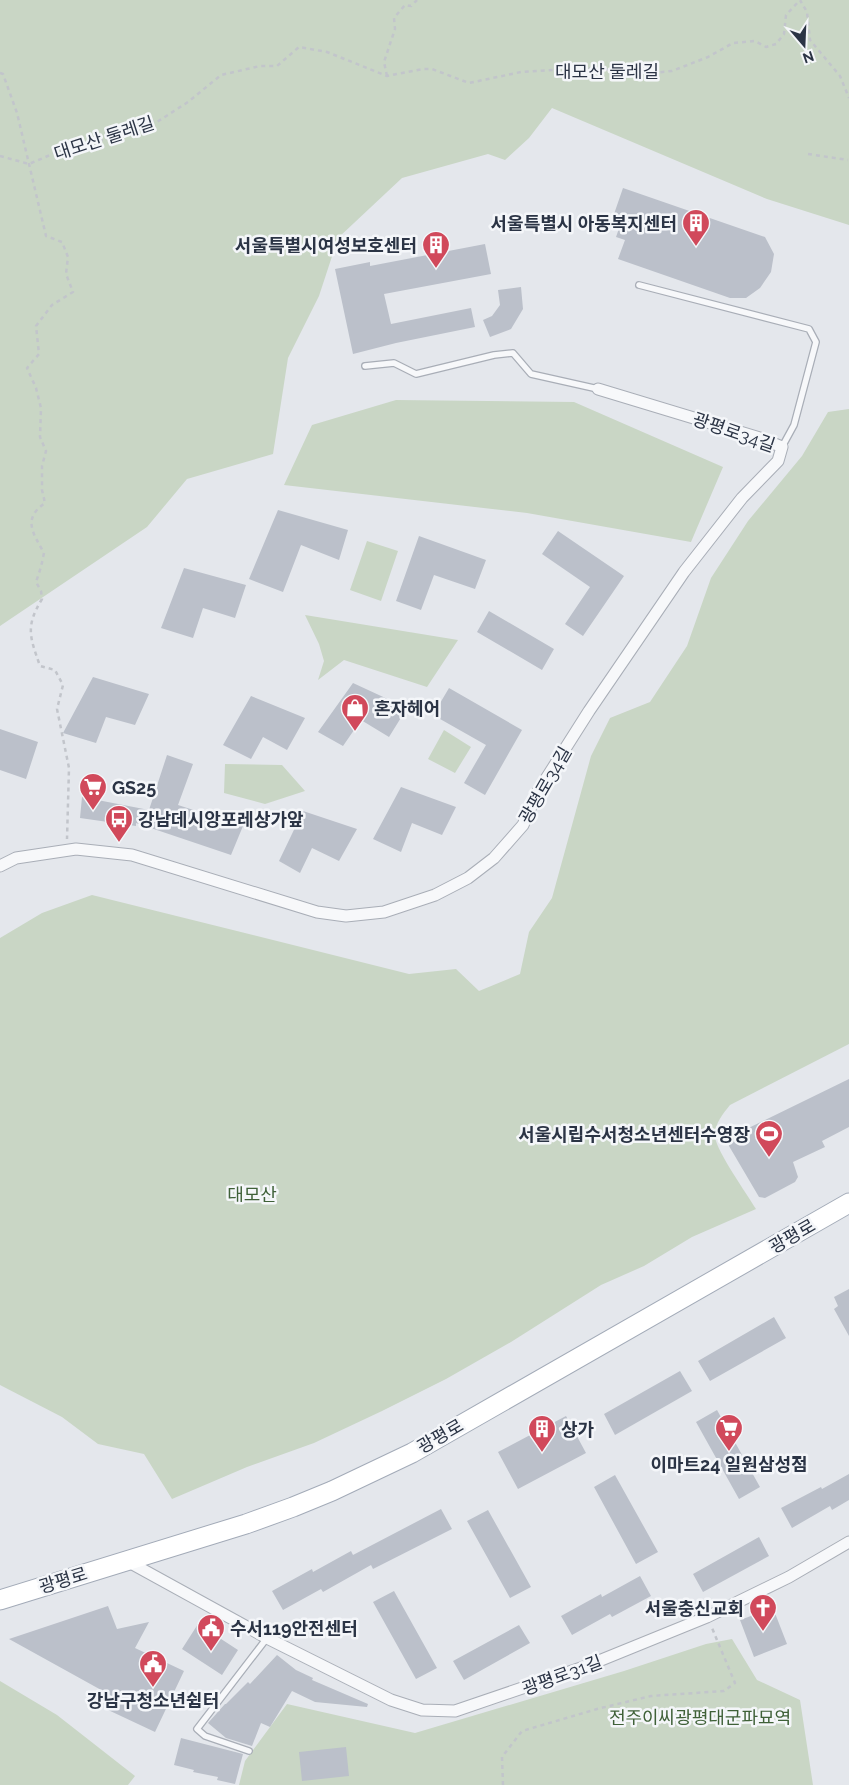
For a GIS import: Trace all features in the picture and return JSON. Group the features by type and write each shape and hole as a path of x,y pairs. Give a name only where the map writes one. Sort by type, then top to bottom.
{"main road":[{"name":"광평로","path":"0,1600 293,1508 412,1453 849,1203"}],"street":[{"name":"광평로34길","path":"0,866 16,858 76,849 132,855 317,912 346,916 384,912 435,895 468,878 494,858 523,825 537,793 589,711 684,572 742,498 778,461 782,447 763,439 598,389"},
{"name":"광평로31길","path":"127,1561 266,1638 390,1700 422,1710 455,1711 584,1667 707,1617 789,1577 849,1542"}],"lane":[{"path":"639,285 809,329 816,342 794,425 782,447"},
{"path":"366,366 394,362 416,374 494,354 513,353 531,374 598,389"},
{"path":"249,1751 205,1736 197,1729 266,1638"}],"path":[{"path":"387,76 384,62 395,29 394,18 405,5 411,6 417,0"},
{"path":"800,0 807,12 810,40 840,76 849,98"},
{"name":"대모산 둘레길","path":"29,164 69,147 122,136 145,121 157,122 188,102 221,75 260,66 277,66 300,47 327,52 387,76 423,69 432,70 469,83 521,72 584,68 652,73 672,71 708,57 734,44 755,41 766,47 776,44 784,34 786,15 800,0"},
{"path":"0,72 3,74 17,113 46,236 62,242 68,257 66,274 73,292 52,305 36,326 39,354 27,368 42,408 40,437 46,451 42,466 42,490 45,503 36,509 30,522 32,532 44,553 36,582 41,591 42,599 33,614 30,630 40,666 55,670 63,686 57,709 69,768 67,850"},
{"path":"808,154 849,159"},
{"path":"0,156 29,164"},
{"path":"503,1785 502,1757 522,1731 597,1709 651,1696 724,1692 734,1683 707,1617"}],"green space":[{"path":"0,0 849,0 849,225 767,199 552,108 529,138 505,160 488,154 402,178 338,238 319,296 288,358 273,454 187,479 147,527 0,626"},
{"path":"396,400 574,402 723,467 691,542 527,513 284,485 312,425"},
{"name":"대모산","path":"849,409 849,1044 730,1105 720,1120 715,1132 717,1144 726,1162 756,1209 692,1237 644,1266 601,1285 511,1342 446,1379 382,1411 314,1443 247,1467 172,1499 144,1454 98,1444 62,1417 0,1385 0,938 42,913 92,895 409,974 456,969 479,991 520,974 529,932 552,898 591,756 610,718 650,702 687,646 711,578 748,521 802,456 828,412"},
{"path":"367,541 398,551 381,601 350,590"},
{"path":"305,615 458,640 427,687 344,660 318,680 324,661 319,644"},
{"path":"444,730 471,747 455,773 428,759"},
{"path":"225,764 282,765 305,791 265,804 224,793"},
{"name":"전주이씨광평대군파묘역","path":"732,1639 757,1680 800,1700 813,1785 239,1785 245,1761 287,1704 415,1733 624,1671 706,1644"},
{"path":"0,1681 57,1715 135,1776 128,1785 0,1785"}],"building":[{"name":"서울특별시 아동복지센터","path":"623,188 765,237 774,254 771,272 760,288 746,298 730,298 618,259 625,240 616,237 623,217 614,214"},
{"path":"485,244 491,274 384,294 391,324 471,308 475,327 353,354 335,269 370,262 370,266"},
{"path":"521,287 523,309 511,329 490,337 483,320 492,316 500,305 498,290"},
{"path":"278,510 348,530 339,560 301,545 283,592 249,579"},
{"path":"558,531 624,576 583,636 565,624 590,587 542,554"},
{"path":"419,536 486,560 475,589 434,575 421,610 396,601"},
{"path":"184,568 246,585 235,618 203,608 193,638 161,628"},
{"path":"489,611 554,649 542,670 477,632"},
{"path":"93,677 149,694 135,725 106,717 96,743 63,733"},
{"path":"353,683 407,708 389,737 361,720 343,746 318,732"},
{"path":"449,688 522,730 485,795 464,783 486,745 433,715"},
{"path":"251,696 305,718 287,750 263,737 251,759 223,745"},
{"path":"0,729 38,742 26,779 0,770"},
{"path":"167,755 193,764 178,805 243,826 231,855 136,823 136,826 80,818 82,797 149,810"},
{"path":"401,787 456,807 442,835 412,823 401,852 373,839"},
{"path":"303,811 357,829 339,861 312,848 300,873 279,861"},
{"path":"849,1079 849,1127 822,1141 825,1147 793,1162 798,1177 795,1182 765,1198 759,1197 729,1146 729,1139"},
{"path":"849,1289 849,1336 834,1309 838,1306 834,1297"},
{"path":"774,1317 786,1338 710,1381 698,1361"},
{"path":"680,1371 692,1391 615,1435 604,1414"},
{"path":"717,1410 760,1487 739,1499 696,1422"},
{"name":"상가","path":"566,1416 586,1453 518,1489 498,1452"},
{"path":"849,1474 849,1500 832,1510 830,1506 792,1528 781,1508"},
{"path":"615,1475 658,1552 636,1564 594,1487"},
{"path":"441,1509 452,1529 373,1569 371,1565 323,1592 321,1589 283,1610 272,1591 312,1569 313,1572 351,1551 353,1555"},
{"path":"488,1510 531,1587 510,1598 467,1521"},
{"path":"759,1537 769,1556 703,1592 693,1574"},
{"path":"640,1576 651,1596 612,1617 610,1614 572,1635 561,1616 601,1594 602,1597"},
{"path":"394,1591 437,1668 416,1679 373,1602"},
{"path":"108,1606 117,1629 149,1622 135,1648 184,1671 155,1732 106,1709 112,1696 9,1639"},
{"name":"서울충신교회","path":"773,1608 787,1644 754,1657 740,1620"},
{"path":"198,1624 238,1650 222,1675 182,1649"},
{"path":"519,1625 530,1643 464,1680 453,1661"},
{"path":"277,1655 296,1670 313,1678 312,1680 368,1704 367,1707 315,1702 292,1691 270,1727 261,1723 252,1746 226,1738 208,1723 248,1682 250,1684"},
{"path":"181,1738 243,1754 235,1784 217,1780 218,1777 193,1772 194,1770 174,1765"},
{"path":"346,1747 349,1776 302,1781 299,1752"}],"place":[{"name":"서울특별시 아동복지센터","path":"696,247"},
{"name":"서울특별시여성보호센터","path":"436,269"},
{"name":"혼자헤어","path":"355,732"},
{"name":"GS25","path":"93,811"},
{"name":"강남데시앙포레상가앞","path":"119,843"},
{"name":"서울시립수서청소년센터수영장","path":"769,1158"},
{"name":"이마트24 일원삼성점","path":"729,1452"},
{"name":"상가","path":"542,1453"},
{"name":"서울충신교회","path":"763,1632"},
{"name":"수서119안전센터","path":"211,1652"},
{"name":"강남구청소년쉼터","path":"153,1688"}]}
